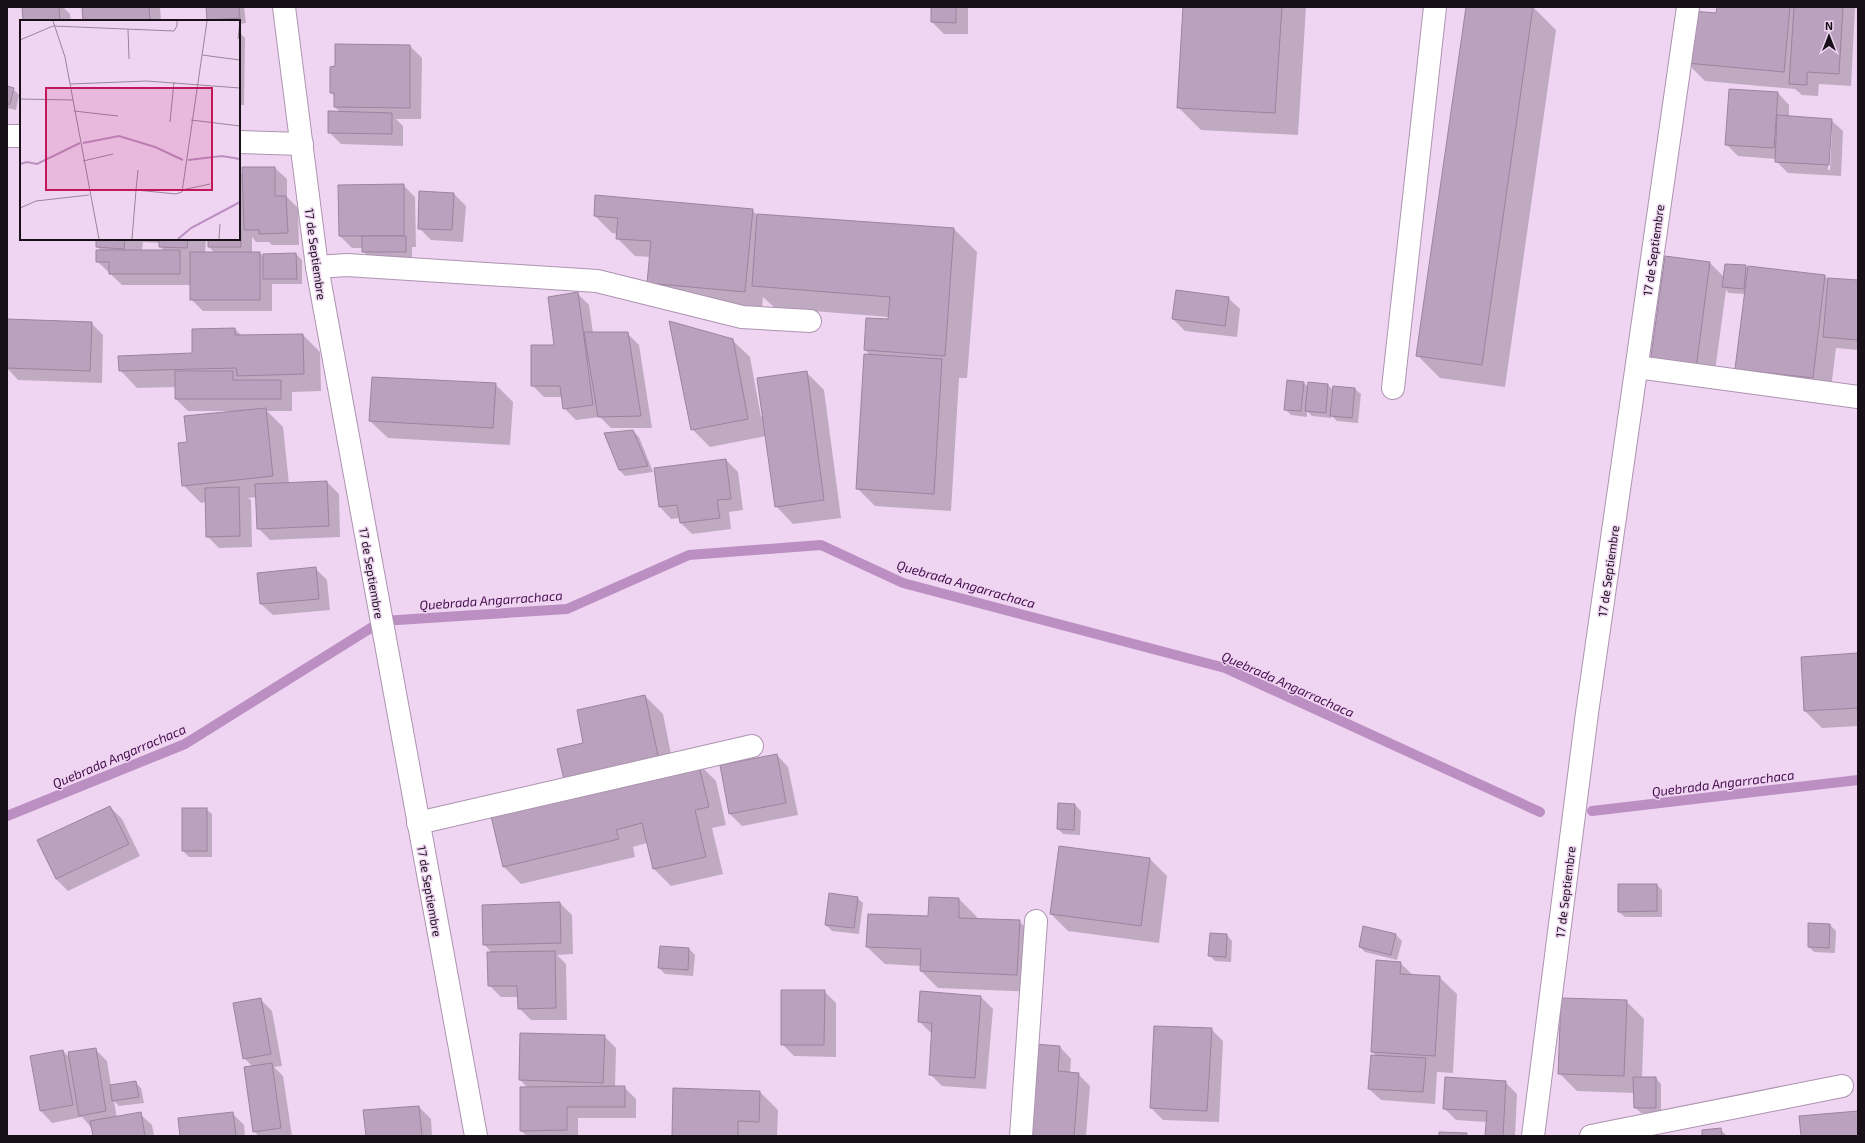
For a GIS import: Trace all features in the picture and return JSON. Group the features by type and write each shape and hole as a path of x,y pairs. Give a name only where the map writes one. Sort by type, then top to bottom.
{"street":[{"name":"17 de Septiembre","path":"284,7 317,267 476,1136"},
{"path":"1393,388 1435,7"},
{"name":"17 de Septiembre","path":"1533,1136 1587,713 1688,7"},
{"path":"7,136 20,136"},
{"path":"240,142 302,144"},
{"path":"317,267 348,265 596,281 742,317 810,321"},
{"path":"1637,367 1858,397"},
{"path":"418,823 752,746"},
{"path":"1021,1136 1036,921"},
{"path":"1591,1136 1842,1086"}],"building":[{"path":"22,7 59,7 60,20 23,20"},
{"path":"82,7 149,7 150,20 83,20"},
{"path":"206,7 239,7 240,18 207,20"},
{"path":"931,7 956,7 956,23 931,22"},
{"path":"1183,7 1282,7 1275,113 1177,108"},
{"path":"1466,7 1533,7 1482,365 1416,356"},
{"path":"1717,7 1790,7 1784,72 1686,63 1691,11 1716,13"},
{"path":"1794,7 1843,7 1839,74 1807,72 1807,85 1789,84"},
{"path":"335,44 410,45 410,108 334,107 334,93 330,93 330,67 335,66"},
{"path":"7,86 14,88 10,104 7,104"},
{"path":"1729,89 1778,92 1774,148 1725,145"},
{"path":"328,111 392,113 392,134 328,133"},
{"path":"1777,115 1832,119 1829,165 1775,162"},
{"path":"242,167 275,167 275,196 286,196 288,233 259,234 259,230 244,230"},
{"path":"404,184 404,236 339,236 338,185"},
{"path":"419,191 454,193 452,230 418,229"},
{"path":"595,195 753,209 745,292 647,283 651,241 616,239 618,218 594,216"},
{"path":"240,208 241,247 208,247 208,240 240,240"},
{"path":"757,214 954,228 945,356 864,350 866,318 888,319 890,297 752,286"},
{"path":"362,236 406,236 406,252 362,252"},
{"path":"96,240 125,240 124,249 96,247"},
{"path":"159,240 188,240 187,248 159,247"},
{"path":"96,250 180,250 180,274 109,274 109,262 96,262"},
{"path":"190,252 260,252 260,300 190,300"},
{"path":"296,253 297,279 263,279 263,254"},
{"path":"1665,256 1710,262 1696,369 1650,363"},
{"path":"1725,264 1746,265 1744,289 1722,287"},
{"path":"1748,266 1825,275 1813,378 1735,369"},
{"path":"1828,278 1858,280 1858,340 1823,337"},
{"path":"1176,290 1229,297 1225,326 1172,319"},
{"path":"578,292 593,405 563,409 560,386 531,386 531,345 554,345 548,297"},
{"path":"7,319 92,322 90,371 7,368"},
{"path":"669,321 733,339 748,419 691,430"},
{"path":"235,328 235,335 303,334 304,374 237,376 236,368 119,371 118,356 192,353 192,329"},
{"path":"584,332 628,332 641,416 598,417"},
{"path":"864,354 942,359 934,494 856,489"},
{"path":"175,371 233,371 233,380 281,380 281,399 175,399"},
{"path":"807,371 824,500 775,507 757,378"},
{"path":"372,377 496,383 493,428 369,421"},
{"path":"1287,380 1304,382 1301,411 1284,410"},
{"path":"1308,382 1328,384 1326,413 1305,411"},
{"path":"1333,386 1355,388 1352,418 1330,416"},
{"path":"266,408 273,476 182,486 178,443 187,442 184,416"},
{"path":"633,430 648,466 619,470 604,433"},
{"path":"726,459 731,499 717,500 720,518 680,523 677,505 659,507 654,468"},
{"path":"327,481 329,526 257,529 255,484"},
{"path":"239,487 240,536 206,537 205,488"},
{"path":"316,567 319,599 260,604 257,573"},
{"path":"1858,653 1858,708 1804,711 1801,657"},
{"path":"645,695 659,760 564,780 557,749 583,743 577,710"},
{"path":"777,754 786,803 729,814 720,765"},
{"path":"698,762 709,807 695,810 706,857 653,869 642,823 616,830 619,839 503,867 490,812"},
{"path":"1058,803 1075,804 1074,830 1057,829"},
{"path":"110,806 129,844 56,879 37,840"},
{"path":"182,808 207,808 207,851 182,851"},
{"path":"1059,846 1150,858 1141,926 1050,914"},
{"path":"1618,884 1657,884 1657,911 1618,912"},
{"path":"829,893 858,897 854,928 825,925"},
{"path":"929,897 959,898 959,918 1020,920 1017,975 920,971 921,949 866,947 868,914 928,916"},
{"path":"560,902 561,943 483,945 482,905"},
{"path":"1808,923 1830,924 1829,948 1808,947"},
{"path":"1363,926 1396,934 1391,955 1359,947"},
{"path":"1210,933 1227,934 1226,957 1208,956"},
{"path":"660,946 689,948 688,970 658,968"},
{"path":"555,951 556,1008 518,1009 517,986 488,986 487,952"},
{"path":"1376,960 1401,962 1400,974 1440,976 1435,1056 1371,1052"},
{"path":"781,990 825,990 824,1045 781,1045"},
{"path":"920,991 981,996 975,1078 929,1075 932,1023 918,1022"},
{"path":"261,998 271,1054 243,1059 233,1003"},
{"path":"1561,998 1627,1000 1624,1076 1558,1074"},
{"path":"1154,1026 1212,1028 1207,1111 1150,1108"},
{"path":"520,1033 605,1035 603,1083 519,1080"},
{"path":"1034,1044 1060,1046 1058,1071 1079,1073 1074,1136 1027,1136"},
{"path":"96,1048 106,1111 79,1116 68,1052"},
{"path":"63,1050 73,1105 40,1111 30,1056"},
{"path":"1371,1055 1426,1058 1423,1092 1368,1089"},
{"path":"272,1063 281,1128 253,1132 244,1067"},
{"path":"1445,1077 1506,1081 1503,1136 1485,1136 1487,1111 1443,1109"},
{"path":"1633,1077 1656,1077 1656,1108 1634,1108"},
{"path":"136,1081 139,1097 112,1101 110,1085"},
{"path":"625,1086 625,1107 567,1107 567,1130 520,1131 520,1087"},
{"path":"673,1088 760,1091 759,1122 738,1121 738,1136 672,1136"},
{"path":"419,1106 422,1136 366,1136 363,1110"},
{"path":"1858,1111 1858,1136 1801,1136 1799,1116"},
{"path":"141,1112 145,1136 93,1136 90,1121"},
{"path":"233,1112 236,1136 180,1136 178,1118"},
{"path":"1721,1128 1722,1136 1702,1136 1702,1130"},
{"path":"1439,1132 1467,1133 1467,1136 1439,1136"}],"waterway":[{"name":"Quebrada Angarrachaca","path":"7,816 185,744 382,621 567,609 689,555 821,545 903,583 1225,668 1540,812"},
{"name":"Quebrada Angarrachaca","path":"1592,811 1858,780"}]}
